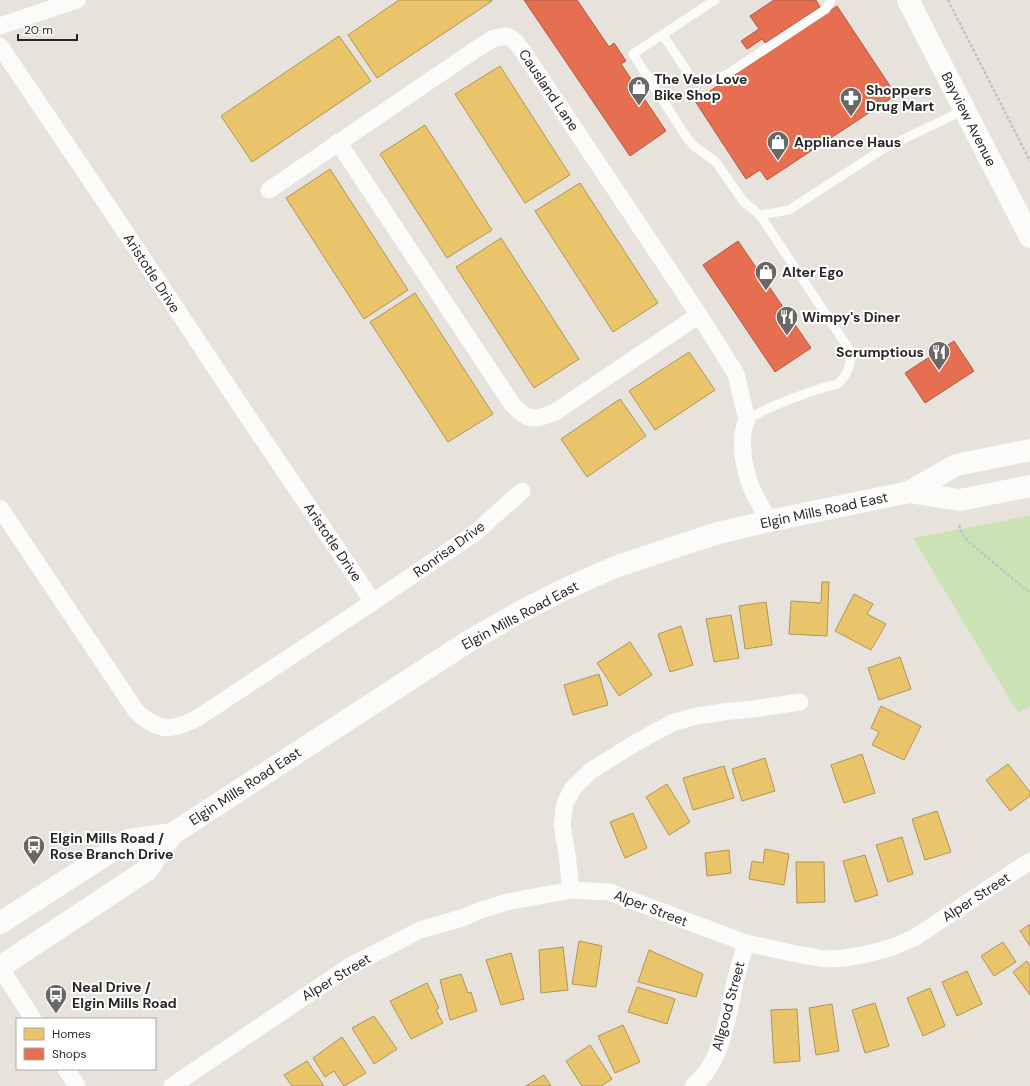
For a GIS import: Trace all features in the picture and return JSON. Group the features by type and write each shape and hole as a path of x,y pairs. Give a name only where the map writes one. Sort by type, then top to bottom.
{"main road":[{"name":"Bayview Avenue","path":"908,0 1030,237"},
{"name":"Elgin Mills Road East","path":"0,967 147,870 172,834 469,641 561,591 615,568 718,533 910,492 956,465 1030,450"},
{"name":"Elgin Mills Road East","path":"910,492 960,500 1030,486"},
{"name":"Elgin Mills Road East","path":"0,923 129,840 172,834"}],"street":[{"path":"0,26 77,0"},
{"name":"Causland Lane","path":"269,190 494,38 507,36 515,41 524,53 699,315 736,374 748,420"},
{"name":"Aristotle Drive","path":"0,46 373,602"},
{"path":"338,142 512,404 522,415 532,418 542,417 555,412 699,315"},
{"path":"748,420 743,428 742,442 748,479 769,521"},
{"name":"Ronrisa Drive","path":"373,602 475,533 522,491"},
{"path":"0,508 136,711 147,721 156,726 170,728 184,725 373,602"},
{"path":"571,890 562,825 565,803 573,788 592,770 637,742 674,722 697,716 800,702"},
{"name":"Alper Street","path":"172,1086 350,966 420,930 462,918 507,902 571,890 608,892 746,943 824,958 864,955 883,950 914,938 1030,861"},
{"name":"Allgood Street","path":"693,1086 699,1081 710,1066 722,1041 736,975 746,943"},
{"path":"0,967 32,1018"},
{"path":"67,1070 77,1086"}],"lane":[{"path":"715,0 633,54 687,138 694,146 716,162 744,201 760,215 849,349 851,359 847,374 838,384 824,387 778,404 759,412 748,420"},
{"path":"663,35 690,76 702,81 714,80 726,75 826,10 831,0"},
{"path":"760,215 789,210 883,149 964,110"}],"path":[{"path":"948,0 1030,161"},
{"path":"959,525 962,534 970,543 1030,593"}],"green space":[{"path":"1030,516 1030,706 1018,713 913,538"}],"building: Homes":[{"path":"399,0 492,1 377,78 348,35"},
{"path":"339,36 371,81 252,162 221,116"},
{"path":"500,66 570,175 525,203 455,94"},
{"path":"425,125 492,230 447,258 380,154"},
{"path":"330,169 408,290 364,319 286,198"},
{"path":"580,183 658,303 613,332 535,211"},
{"path":"501,238 579,359 534,388 456,267"},
{"path":"415,293 493,414 448,442 370,322"},
{"path":"689,352 715,390 655,430 629,391"},
{"path":"620,399 646,436 587,477 561,439"},
{"path":"822,582 829,582 827,636 789,634 791,601 821,603"},
{"path":"854,594 873,604 867,614 886,624 871,650 835,631"},
{"path":"766,602 772,645 745,649 739,606"},
{"path":"731,615 739,658 714,662 706,619"},
{"path":"681,626 693,665 670,672 658,634"},
{"path":"630,642 652,675 619,696 597,663"},
{"path":"900,657 911,689 879,700 868,668"},
{"path":"599,674 608,705 573,715 564,685"},
{"path":"881,706 921,726 904,760 872,745 879,732 871,728"},
{"path":"862,754 875,793 844,803 831,765"},
{"path":"765,758 775,791 742,801 732,769"},
{"path":"1008,764 1030,792 1030,796 1010,811 986,780"},
{"path":"724,766 734,798 693,810 683,778"},
{"path":"667,784 690,822 669,835 646,797"},
{"path":"937,811 951,852 925,860 912,819"},
{"path":"633,813 647,848 625,858 610,822"},
{"path":"902,837 913,874 888,882 876,845"},
{"path":"765,849 789,854 784,885 749,879 752,861 763,863"},
{"path":"729,850 731,873 707,876 705,853"},
{"path":"865,855 878,895 855,902 843,861"},
{"path":"796,862 824,862 825,902 797,903"},
{"path":"1030,924 1030,946 1020,931"},
{"path":"579,941 602,946 596,987 572,984"},
{"path":"1003,942 1016,962 994,976 981,956"},
{"path":"563,947 568,990 541,993 539,950"},
{"path":"649,950 703,974 696,997 638,982"},
{"path":"511,953 524,999 501,1005 486,960"},
{"path":"1027,961 1030,966 1030,995 1013,972"},
{"path":"967,971 982,1004 957,1016 942,982"},
{"path":"461,974 468,993 471,992 477,1011 450,1020 440,980"},
{"path":"427,983 439,1008 436,1010 443,1023 411,1039 390,1001"},
{"path":"637,987 675,999 667,1024 628,1012"},
{"path":"930,988 945,1026 923,1036 907,998"},
{"path":"875,1003 889,1046 865,1053 852,1010"},
{"path":"832,1004 839,1051 816,1055 809,1008"},
{"path":"797,1009 800,1061 774,1063 771,1010"},
{"path":"374,1016 397,1049 374,1064 352,1028"},
{"path":"623,1025 640,1062 615,1073 598,1036"},
{"path":"342,1037 366,1073 344,1086 334,1071 325,1077 313,1058"},
{"path":"590,1045 612,1079 601,1086 582,1086 566,1061"},
{"path":"307,1061 324,1086 292,1086 284,1075"},
{"path":"544,1075 551,1086 526,1086"}],"building: Shops":[{"path":"524,0 577,0 609,47 614,43 626,61 621,64 666,131 630,156"},
{"path":"774,0 816,0 820,7 765,43 762,39 747,49 741,41 759,29 750,16"},
{"path":"837,6 896,95 767,180 760,170 746,179 695,101"},
{"path":"738,241 811,348 775,372 703,265"},
{"name":"Scrumptious","path":"954,341 974,371 925,403 905,373"}],"place":[{"name":"The Velo Love Bike Shop","path":"639,106"},
{"name":"Shoppers Drug Mart","path":"851,118"},
{"name":"Appliance Haus","path":"778,162"},
{"name":"Alter Ego","path":"766,292"},
{"name":"Wimpy's Diner","path":"787,336"},
{"name":"Scrumptious","path":"939,372"},
{"name":"Elgin Mills Road / Rose Branch Drive","path":"34,866"},
{"name":"Neal Drive / Elgin Mills Road","path":"56,1014"}]}
